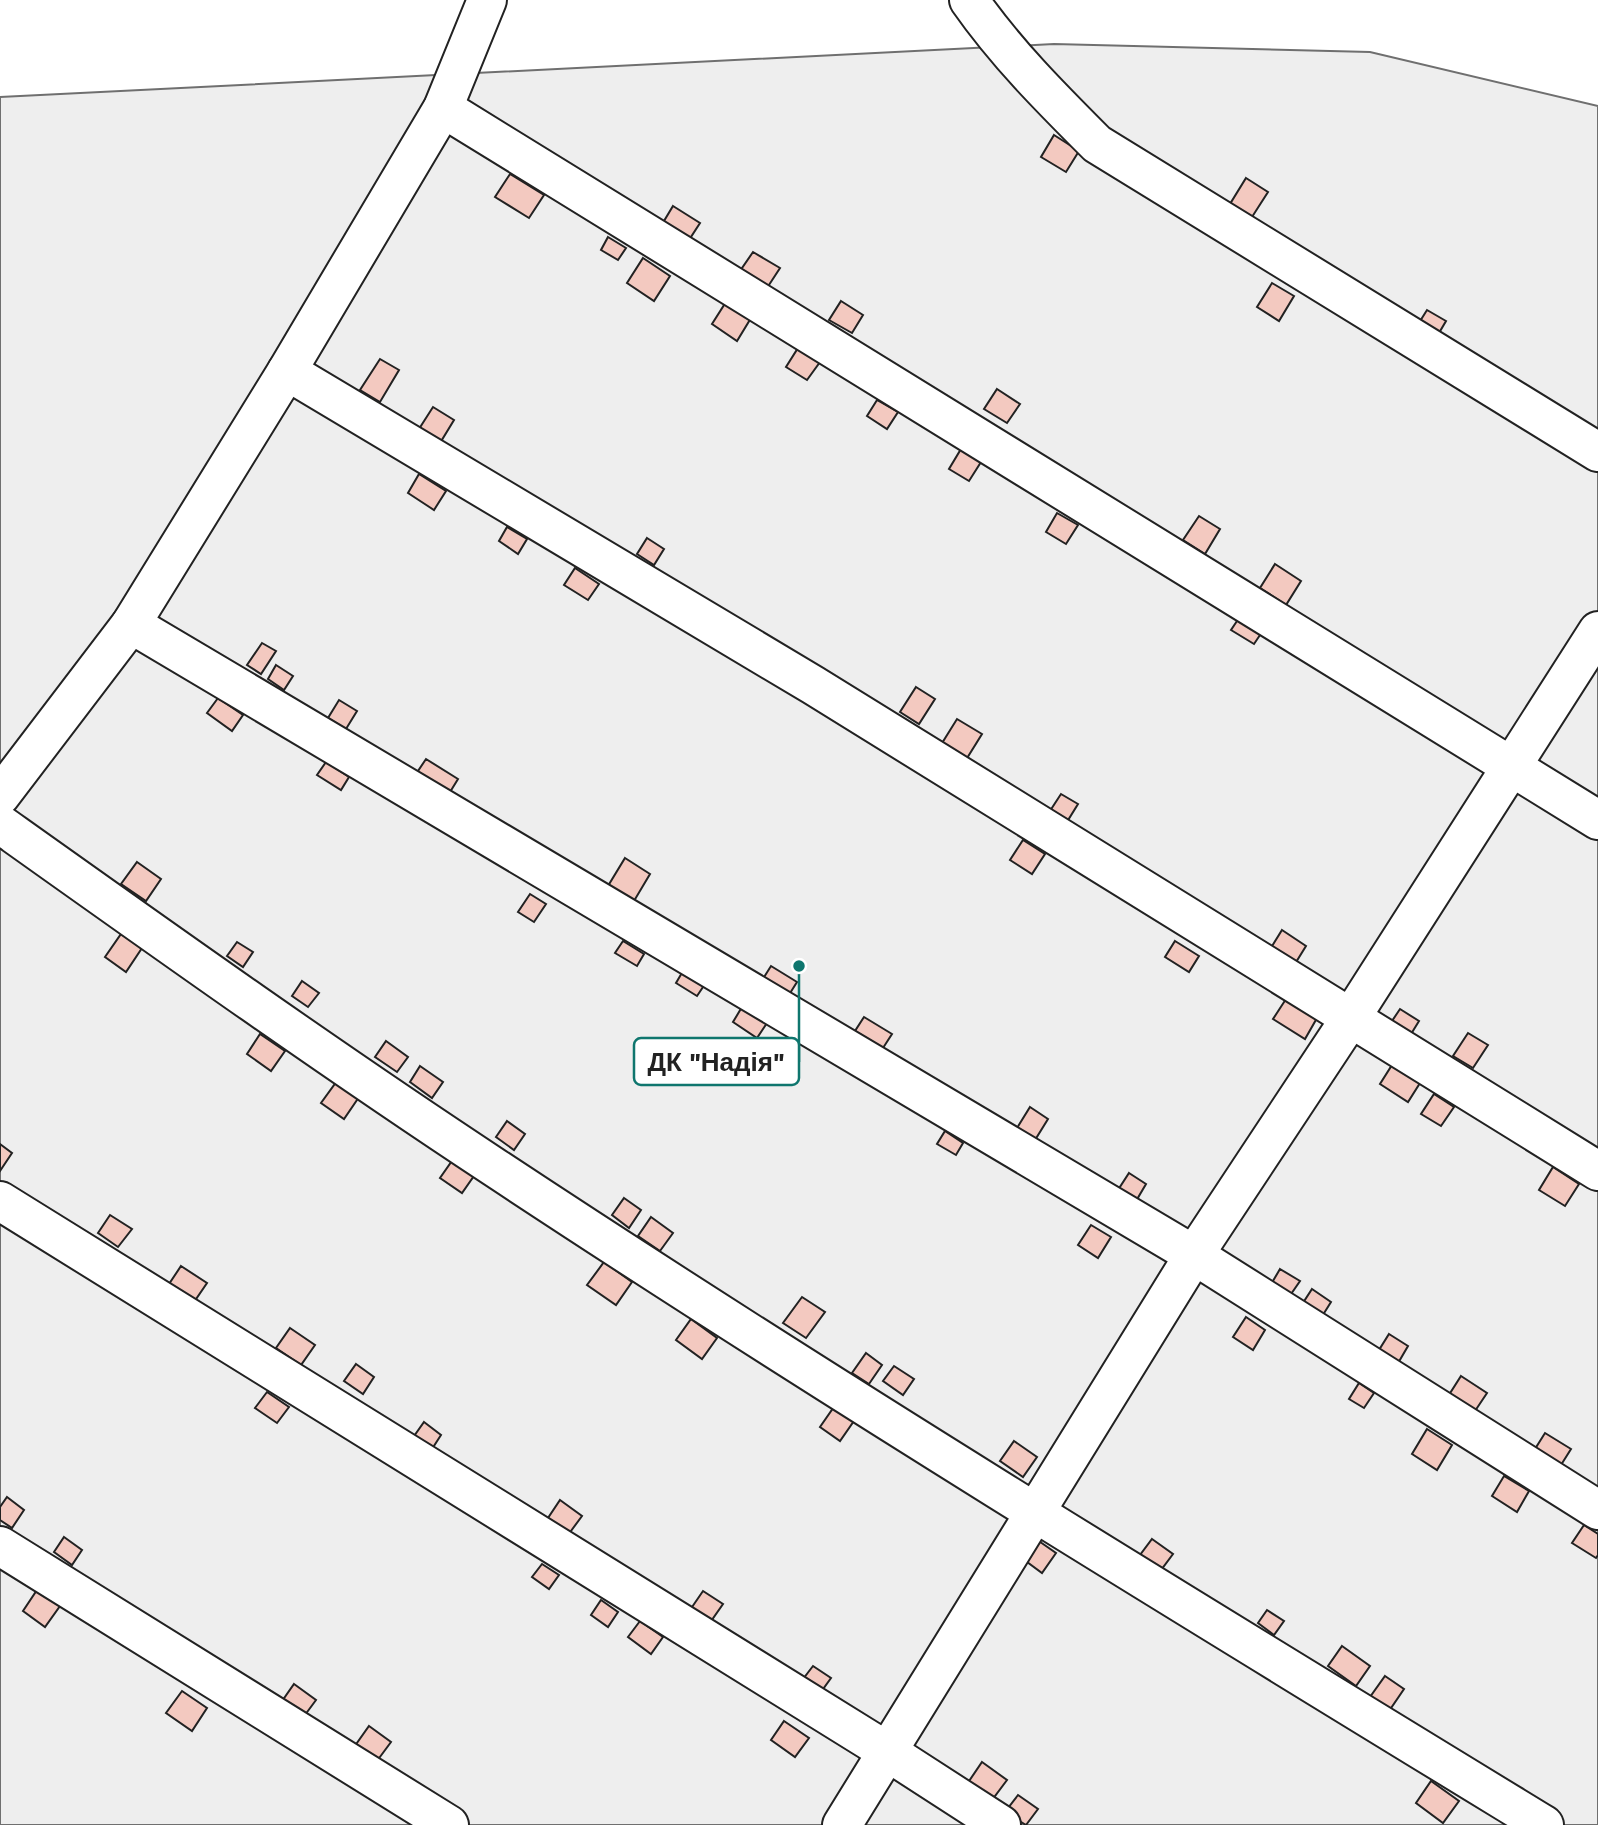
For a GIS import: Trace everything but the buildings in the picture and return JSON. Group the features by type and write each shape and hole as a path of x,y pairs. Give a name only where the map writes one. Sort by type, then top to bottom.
{"lane":[{"path":"0,796 131,624 287,371 443,108 487,0"},
{"path":"969,0 990,30 1034,81 1097,144 1598,452"},
{"path":"443,108 1598,820"},
{"path":"287,371 813,685 1598,1171"},
{"path":"131,624 1194,1255 1598,1510"},
{"path":"842,1825 1194,1255 1350,1019 1598,631"},
{"path":"0,824 176,949 493,1166 1033,1513 1544,1825"},
{"path":"0,1201 888,1752 1001,1825"},
{"path":"0,1546 449,1825"}],"shaded area":[{"path":"1054,44 1370,52 1598,106 1598,1825 0,1825 0,97"}],"place":[{"name":"ДК \"Надія\"","path":"799,966"}]}
